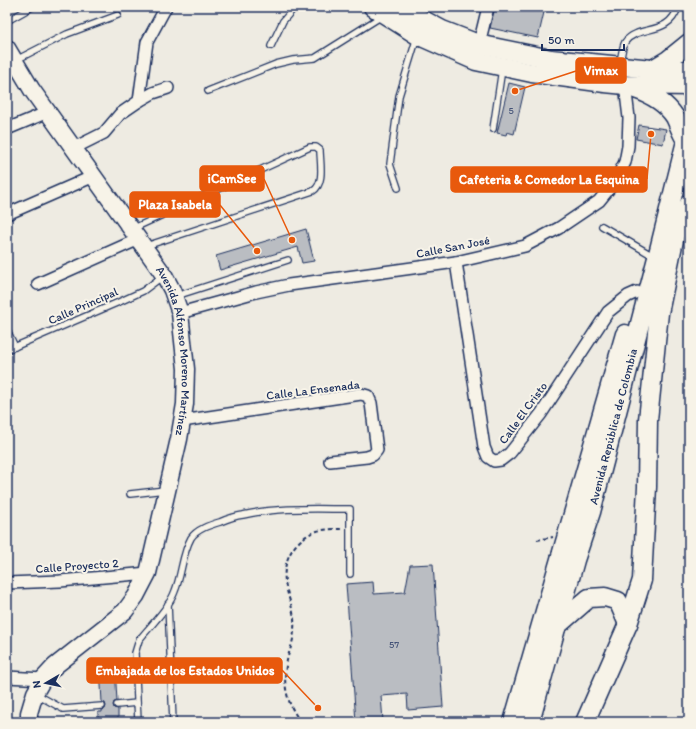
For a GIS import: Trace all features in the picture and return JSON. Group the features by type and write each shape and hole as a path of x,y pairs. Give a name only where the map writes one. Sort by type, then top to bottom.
{"main road":[{"path":"386,10 442,30 502,66 532,73 625,85 689,86"},
{"path":"386,10 417,35 477,52 652,69 689,70"},
{"path":"652,69 668,60 689,43"},
{"name":"Avenida Alfonso Moreno Martínez","path":"11,54 32,90 164,275 180,313 186,369 185,404 182,421 168,490 148,573 136,596 124,611 55,666 43,679 35,693 29,713 29,722"},
{"path":"625,85 649,94 662,104 675,117 682,133 688,134"},
{"name":"Avenida República de Colombia","path":"530,722 575,560 591,512 644,287 658,258 688,134"},
{"name":"Avenida República de Colombia","path":"585,722 628,624 642,580 647,487 648,420 660,313 675,236 682,216 689,204"},
{"path":"514,722 644,287"},
{"path":"558,625 589,598 606,598 618,601 628,624"}],"street":[{"path":"139,101 147,42 166,7"},
{"path":"477,52 488,7"},
{"name":"Calle San José","path":"180,313 262,290 456,262 525,246 559,228 599,200 616,180 625,162 628,146 629,118 625,85"},
{"path":"74,148 104,133 120,114 139,101 153,93 168,88"},
{"path":"7,129 48,112"},
{"path":"7,214 94,176"},
{"path":"38,284 138,238"},
{"name":"Calle El Cristo","path":"456,262 484,447 488,457 494,461 501,460 510,453 541,414 608,312 628,296 644,287"},
{"name":"Calle La Ensenada","path":"182,421 361,394 368,396 371,403 376,450 373,455 367,457 330,462"},
{"name":"Calle Proyecto 2","path":"7,583 60,581 148,573"},
{"path":"7,677 43,679"}],"lane":[{"path":"7,21 32,7"},
{"path":"271,46 283,21 295,7"},
{"path":"620,66 624,44 629,37 658,28 672,20 678,7"},
{"path":"208,91 276,64 293,60 315,58 386,10"},
{"path":"11,54 118,14"},
{"path":"398,188 390,164 399,96 417,35"},
{"path":"493,129 502,66"},
{"path":"310,146 320,150 320,183 318,188 313,191 138,238 310,146"},
{"path":"602,226 658,258"},
{"path":"174,297 288,260"},
{"name":"Calle Principal","path":"7,350 143,291 164,275"},
{"path":"7,330 16,347"},
{"path":"130,494 168,490"},
{"path":"138,722 135,654 137,646 139,640 168,604 175,591 187,547 192,537 202,529 242,515 274,510 350,509 350,574"},
{"path":"168,604 173,722"},
{"path":"35,693 63,709 102,706"},
{"path":"117,705 137,704"}],"path":[{"path":"301,722 296,716 289,701 285,686 284,672 293,641 295,628 293,612 285,580 285,564 292,549 305,537 318,531 350,529"}],"building":[{"path":"495,7 545,8 538,38 490,28"},
{"path":"509,83 525,87 514,134 507,132 506,135 497,133"},
{"path":"639,125 666,129 663,144 636,139"},
{"path":"306,229 314,261 302,263 298,247 220,270 216,256"},
{"path":"433,564 443,707 408,710 407,694 381,696 383,721 356,722 346,584 373,582 374,594 405,592 410,565"},
{"path":"115,667 117,701 114,702 113,705 114,708 118,709 118,722 98,722 98,712 102,712 106,706 105,703 102,702 100,668"}],"place":[{"name":"Vimax","path":"515,91"},
{"name":"Cafeteria & Comedor La Esquina","path":"651,134"},
{"name":"iCamSee","path":"292,240"},
{"name":"Plaza Isabela","path":"257,251"},
{"name":"Embajada de los Estados Unidos","path":"318,708"}]}
